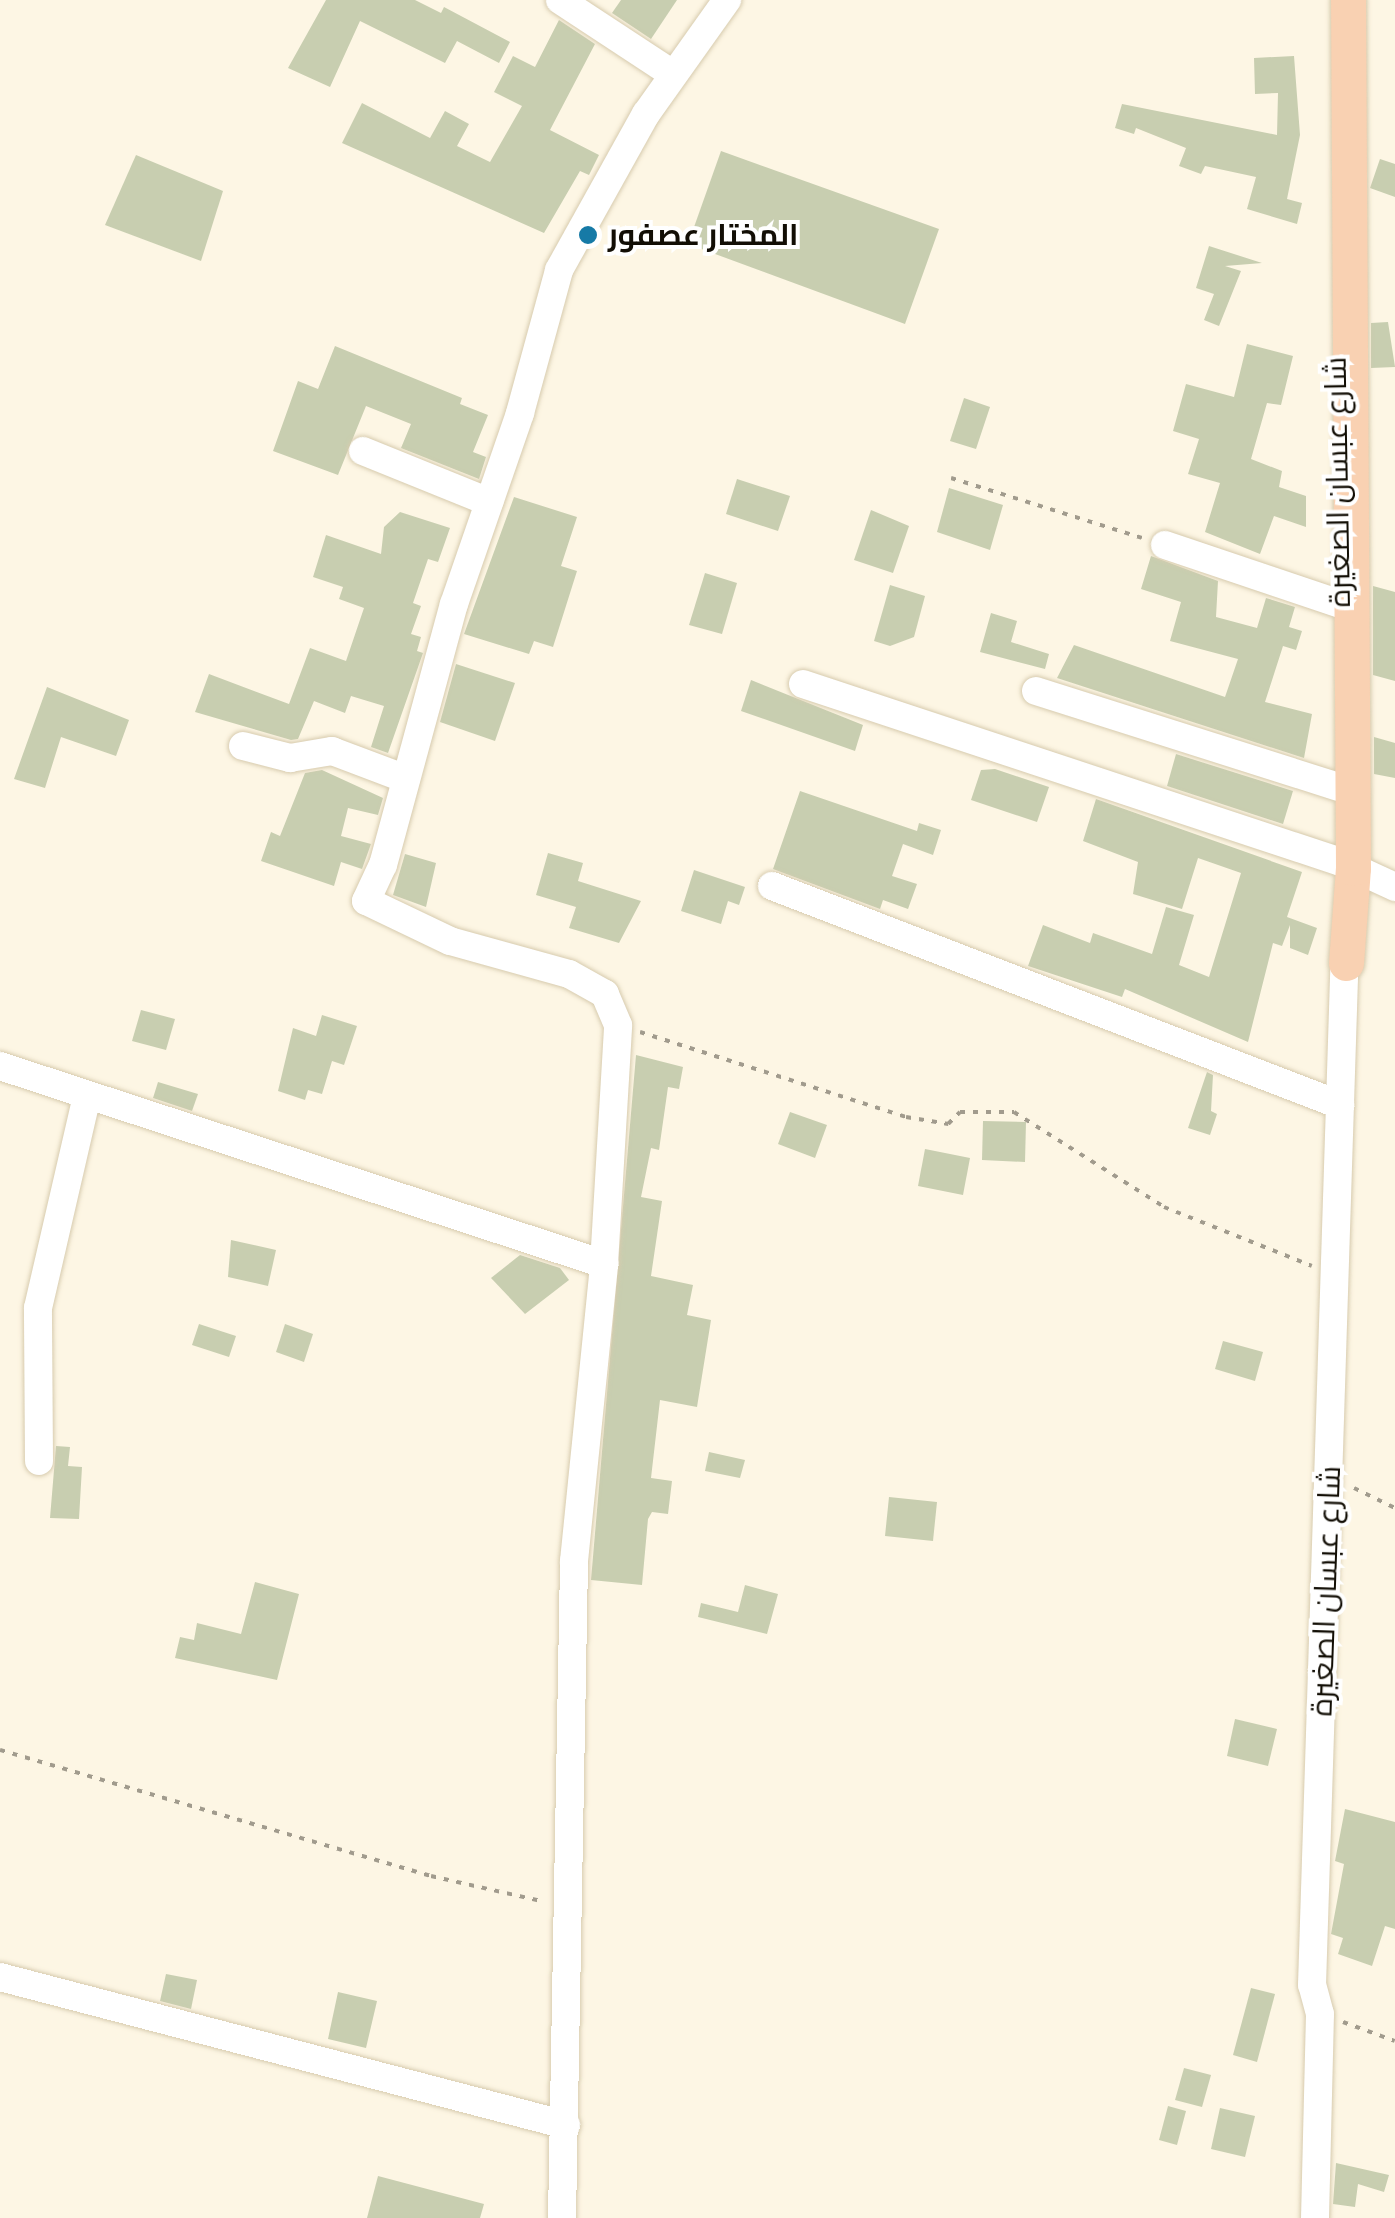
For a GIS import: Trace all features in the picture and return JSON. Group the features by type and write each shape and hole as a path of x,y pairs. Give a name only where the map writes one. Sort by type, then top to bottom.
{"main road":[{"name":"شارع عبسان الصغيرة","path":"1346,963 1348,0"}],"street":[{"path":"560,0 671,73"},
{"path":"562,2218 574,1560 604,1264 618,1026 605,994 569,974 450,942 366,902 383,865 559,270 671,73 726,0"},
{"name":"شارع عبسان الصغيرة","path":"1332,0 1340,604 1338,786 1347,865"},
{"path":"363,451 489,502"},
{"path":"1165,545 1340,604"},
{"path":"803,684 1347,865 1395,887"},
{"path":"1036,692 1338,786"},
{"path":"243,746 290,758 332,752 406,779"},
{"path":"772,886 1340,1105"},
{"name":"شارع عبسان الصغيرة","path":"1315,2218 1320,2014 1312,1985 1346,963"},
{"path":"0,1066 604,1264"},
{"path":"39,1462 41,1289 87,1096"},
{"path":"0,1977 566,2125"}],"path":[{"path":"951,478 1165,545"},
{"path":"618,1026 906,1118 948,1124 960,1112 1014,1112 1164,1208 1335,1276"},
{"path":"1330,1476 1395,1508"},
{"path":"0,1750 430,1876 570,1908"},
{"path":"1320,2014 1395,2041"}],"building":[{"path":"326,0 415,0 441,13 444,7 510,42 499,63 457,41 445,63 360,21 330,87 288,68"},
{"path":"621,0 677,0 651,39 612,13"},
{"path":"559,20 595,44 550,130 599,155 589,175 580,171 544,233 342,143 362,103 430,138 445,111 469,124 457,146 490,162 522,106 494,92 513,56 535,67"},
{"path":"1294,56 1300,135 1287,199 1302,203 1297,224 1247,209 1256,177 1205,166 1201,174 1179,166 1186,148 1136,128 1134,134 1115,128 1122,104 1277,135 1278,93 1255,94 1254,58"},
{"path":"721,151 939,229 905,324 688,244"},
{"path":"136,155 223,191 201,261 105,225"},
{"path":"1380,159 1395,164 1395,197 1370,188"},
{"path":"1209,246 1262,263 1225,266 1241,271 1219,326 1204,320 1214,294 1196,288"},
{"path":"1388,322 1395,367 1371,368 1371,323"},
{"path":"1247,344 1293,356 1281,405 1267,403 1251,459 1282,471 1279,487 1306,496 1306,527 1274,516 1260,554 1205,532 1220,483 1188,474 1199,439 1173,431 1186,384 1234,397"},
{"path":"335,346 462,398 460,404 488,415 473,452 486,457 479,479 401,448 411,424 366,406 338,475 273,451 298,381 318,389"},
{"path":"964,398 990,407 976,449 950,441"},
{"path":"737,479 790,496 778,531 726,514"},
{"path":"949,488 1003,505 990,550 937,532"},
{"path":"514,497 577,517 561,566 577,571 553,647 534,641 529,654 464,634"},
{"path":"871,510 909,526 893,573 854,560"},
{"path":"400,512 450,528 438,562 428,559 413,603 421,606 411,634 421,637 417,651 423,653 388,753 371,747 384,706 351,696 345,713 314,701 298,739 291,740 195,712 209,674 289,704 310,648 346,661 364,608 339,599 343,587 313,577 326,535 381,554 384,527"},
{"path":"1151,556 1218,581 1216,617 1257,628 1266,598 1295,607 1289,627 1302,631 1296,650 1283,646 1265,702 1312,714 1304,758 1057,678 1074,645 1225,697 1238,659 1170,641 1181,602 1141,589"},
{"path":"705,573 737,583 722,634 689,625"},
{"path":"890,585 925,596 914,637 890,646 874,641"},
{"path":"1373,586 1395,592 1395,681 1373,675"},
{"path":"991,613 1017,621 1011,642 1049,654 1045,669 980,652"},
{"path":"456,664 515,683 495,741 440,722"},
{"path":"751,680 863,725 855,751 741,711"},
{"path":"47,687 129,720 116,756 61,737 45,788 14,779"},
{"path":"1374,737 1395,743 1395,778 1374,774"},
{"path":"1176,754 1293,791 1283,824 1167,786"},
{"path":"995,769 1049,787 1037,822 971,800 981,770"},
{"path":"322,770 383,798 378,815 348,808 341,836 371,844 362,869 341,862 334,886 261,861 271,832 280,836 305,773"},
{"path":"800,791 917,831 919,823 941,830 933,855 903,844 892,876 917,884 908,909 883,900 880,909 773,869"},
{"path":"1096,799 1302,872 1287,917 1317,928 1308,955 1290,948 1290,925 1282,946 1273,943 1248,1042 1125,989 1122,997 1028,966 1043,925 1090,943 1093,933 1152,954 1166,907 1194,915 1179,965 1209,977 1241,873 1198,858 1182,909 1133,894 1138,862 1083,841"},
{"path":"548,853 583,863 578,881 641,901 619,943 569,928 576,907 536,895"},
{"path":"405,854 436,863 426,907 393,895"},
{"path":"694,870 745,887 739,905 728,901 721,924 681,911"},
{"path":"141,1010 175,1019 166,1050 132,1041"},
{"path":"322,1015 357,1026 344,1065 332,1061 322,1094 308,1090 305,1100 278,1091 293,1028 316,1036"},
{"path":"636,1055 683,1067 679,1089 668,1087 659,1150 651,1148 641,1197 662,1201 651,1276 693,1285 687,1315 711,1320 697,1407 660,1400 651,1478 672,1481 668,1514 652,1512 648,1519 642,1585 591,1580"},
{"path":"1207,1072 1213,1075 1211,1111 1217,1114 1210,1135 1188,1128"},
{"path":"158,1082 198,1094 192,1111 153,1098"},
{"path":"790,1112 827,1125 815,1158 778,1144"},
{"path":"983,1121 1026,1122 1025,1162 982,1160"},
{"path":"925,1149 970,1158 963,1195 918,1186"},
{"path":"231,1240 276,1250 268,1286 228,1277"},
{"path":"520,1255 560,1268 569,1280 525,1314 491,1278"},
{"path":"199,1324 236,1336 229,1357 192,1345"},
{"path":"285,1324 313,1334 304,1362 276,1352"},
{"path":"1223,1341 1263,1352 1255,1381 1215,1369"},
{"path":"56,1446 70,1447 68,1466 82,1467 79,1519 50,1518"},
{"path":"709,1452 745,1460 740,1478 705,1471"},
{"path":"889,1497 937,1502 933,1541 885,1536"},
{"path":"255,1582 299,1594 277,1680 175,1658 180,1637 194,1640 197,1623 241,1634"},
{"path":"745,1585 778,1594 767,1634 698,1617 701,1603 738,1612"},
{"path":"1235,1719 1277,1729 1268,1766 1227,1756"},
{"path":"1345,1809 1395,1822 1395,1929 1385,1926 1372,1966 1338,1954 1343,1938 1331,1934 1344,1864 1335,1861"},
{"path":"166,1974 197,1980 191,2009 160,2001"},
{"path":"1251,1988 1275,1994 1257,2062 1233,2055"},
{"path":"338,1992 377,2001 366,2048 328,2039"},
{"path":"1184,2068 1211,2075 1202,2107 1175,2100"},
{"path":"1168,2106 1186,2111 1177,2145 1159,2140"},
{"path":"1220,2108 1255,2116 1245,2157 1211,2149"},
{"path":"1336,2163 1389,2175 1384,2192 1358,2184 1355,2207 1333,2204"},
{"path":"378,2176 484,2204 480,2218 367,2218"}],"place":[{"name":"المختار عصفور","path":"588,235"}]}
